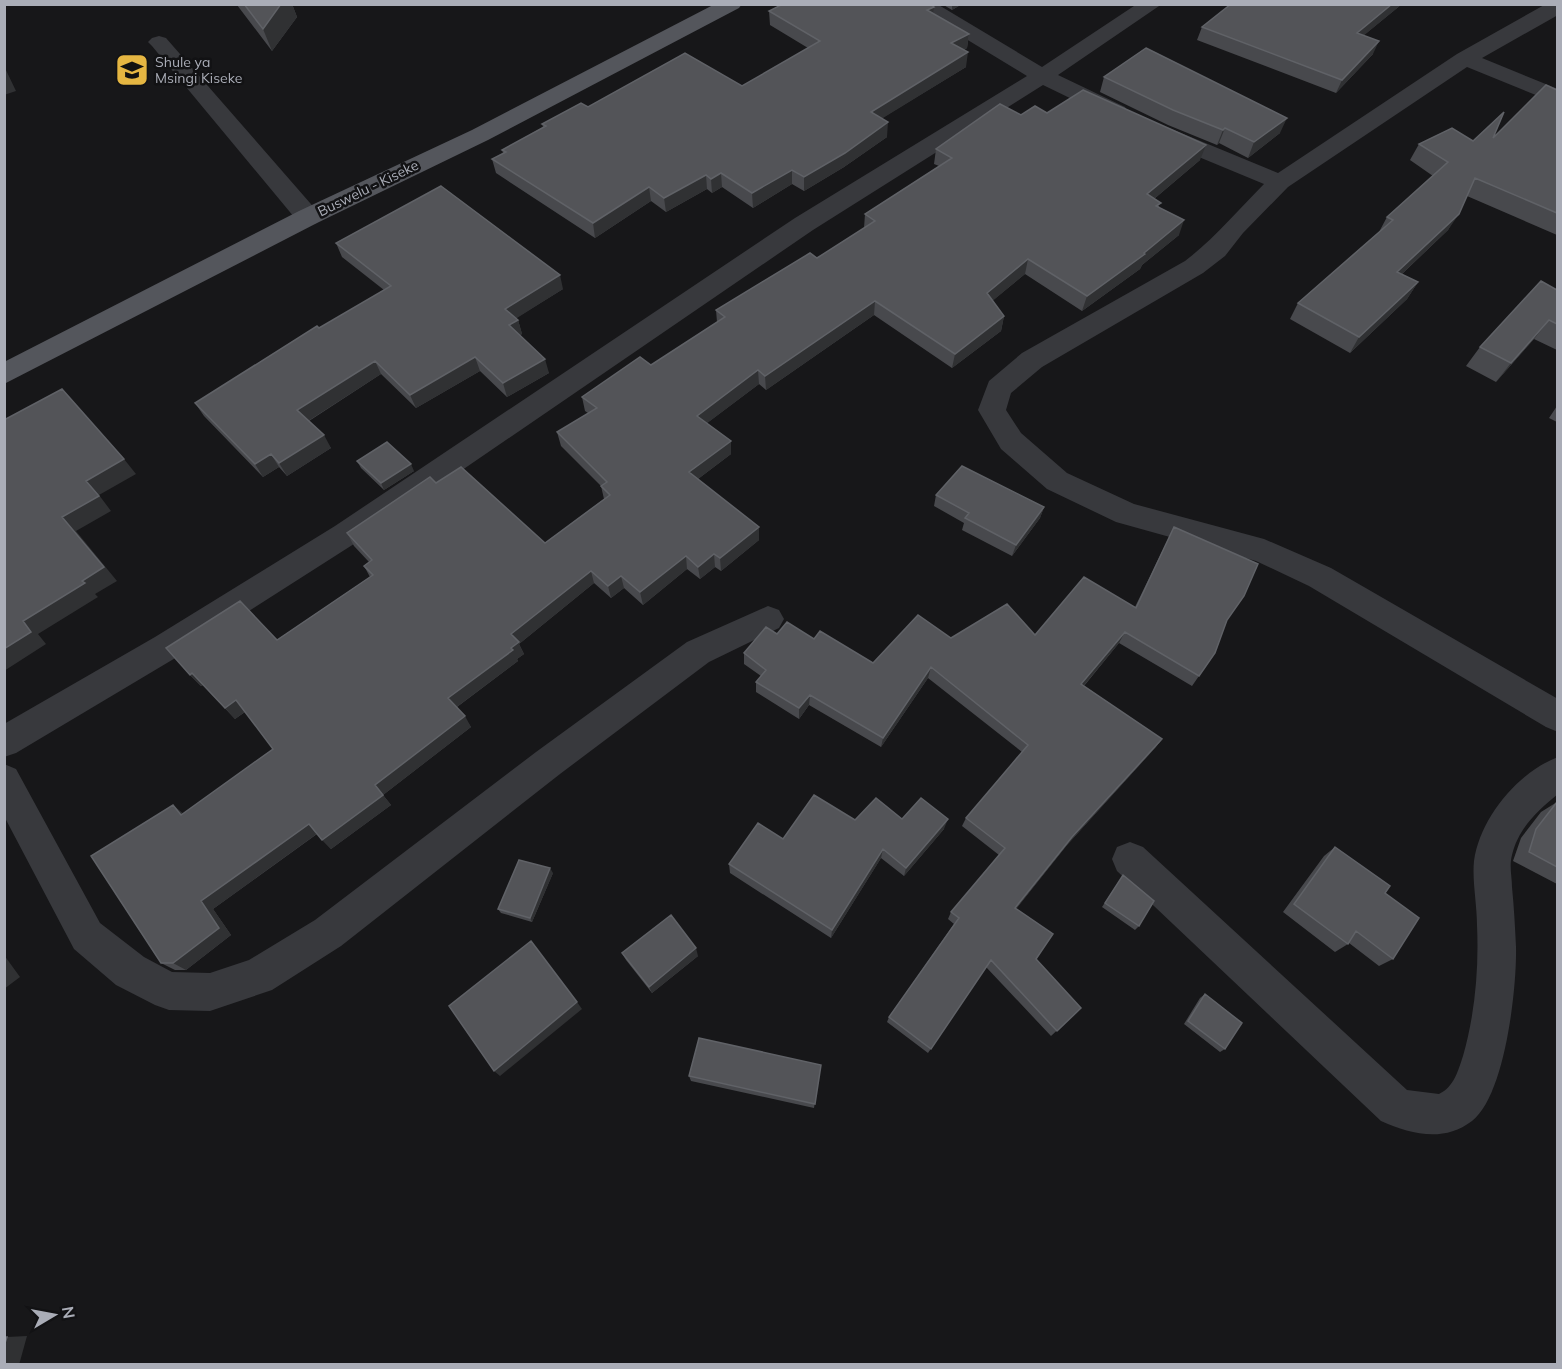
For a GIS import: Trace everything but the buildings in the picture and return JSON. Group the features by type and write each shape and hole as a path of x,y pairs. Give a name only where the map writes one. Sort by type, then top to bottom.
{"main road":[{"name":"Buswelu - Kiseke","path":"4,374 308,217 480,135 732,4"}],"street":[{"path":"922,4 1042,76 1159,132 1280,182"},
{"path":"4,742 166,646 346,534 804,224 1042,76 1152,4"},
{"path":"1557,6 1465,59 1280,182 1234,227 1216,250 1194,267 1032,360 999,388 992,410 1011,441 1057,481 1127,514 1264,551 1320,577 1557,717"},
{"path":"159,42 308,217"},
{"path":"1465,59 1557,97"},
{"path":"4,780 87,936 130,971 169,991 210,992 258,976 328,933 548,763 698,652 768,619"},
{"path":"1130,859 1395,1107 1420,1116 1442,1114 1462,1103 1474,1085 1493,1009 1497,954 1492,860 1503,827 1524,800 1557,773"}],"place":[{"name":"Shule ya Msingi Kiseke","path":"132,70"}]}
